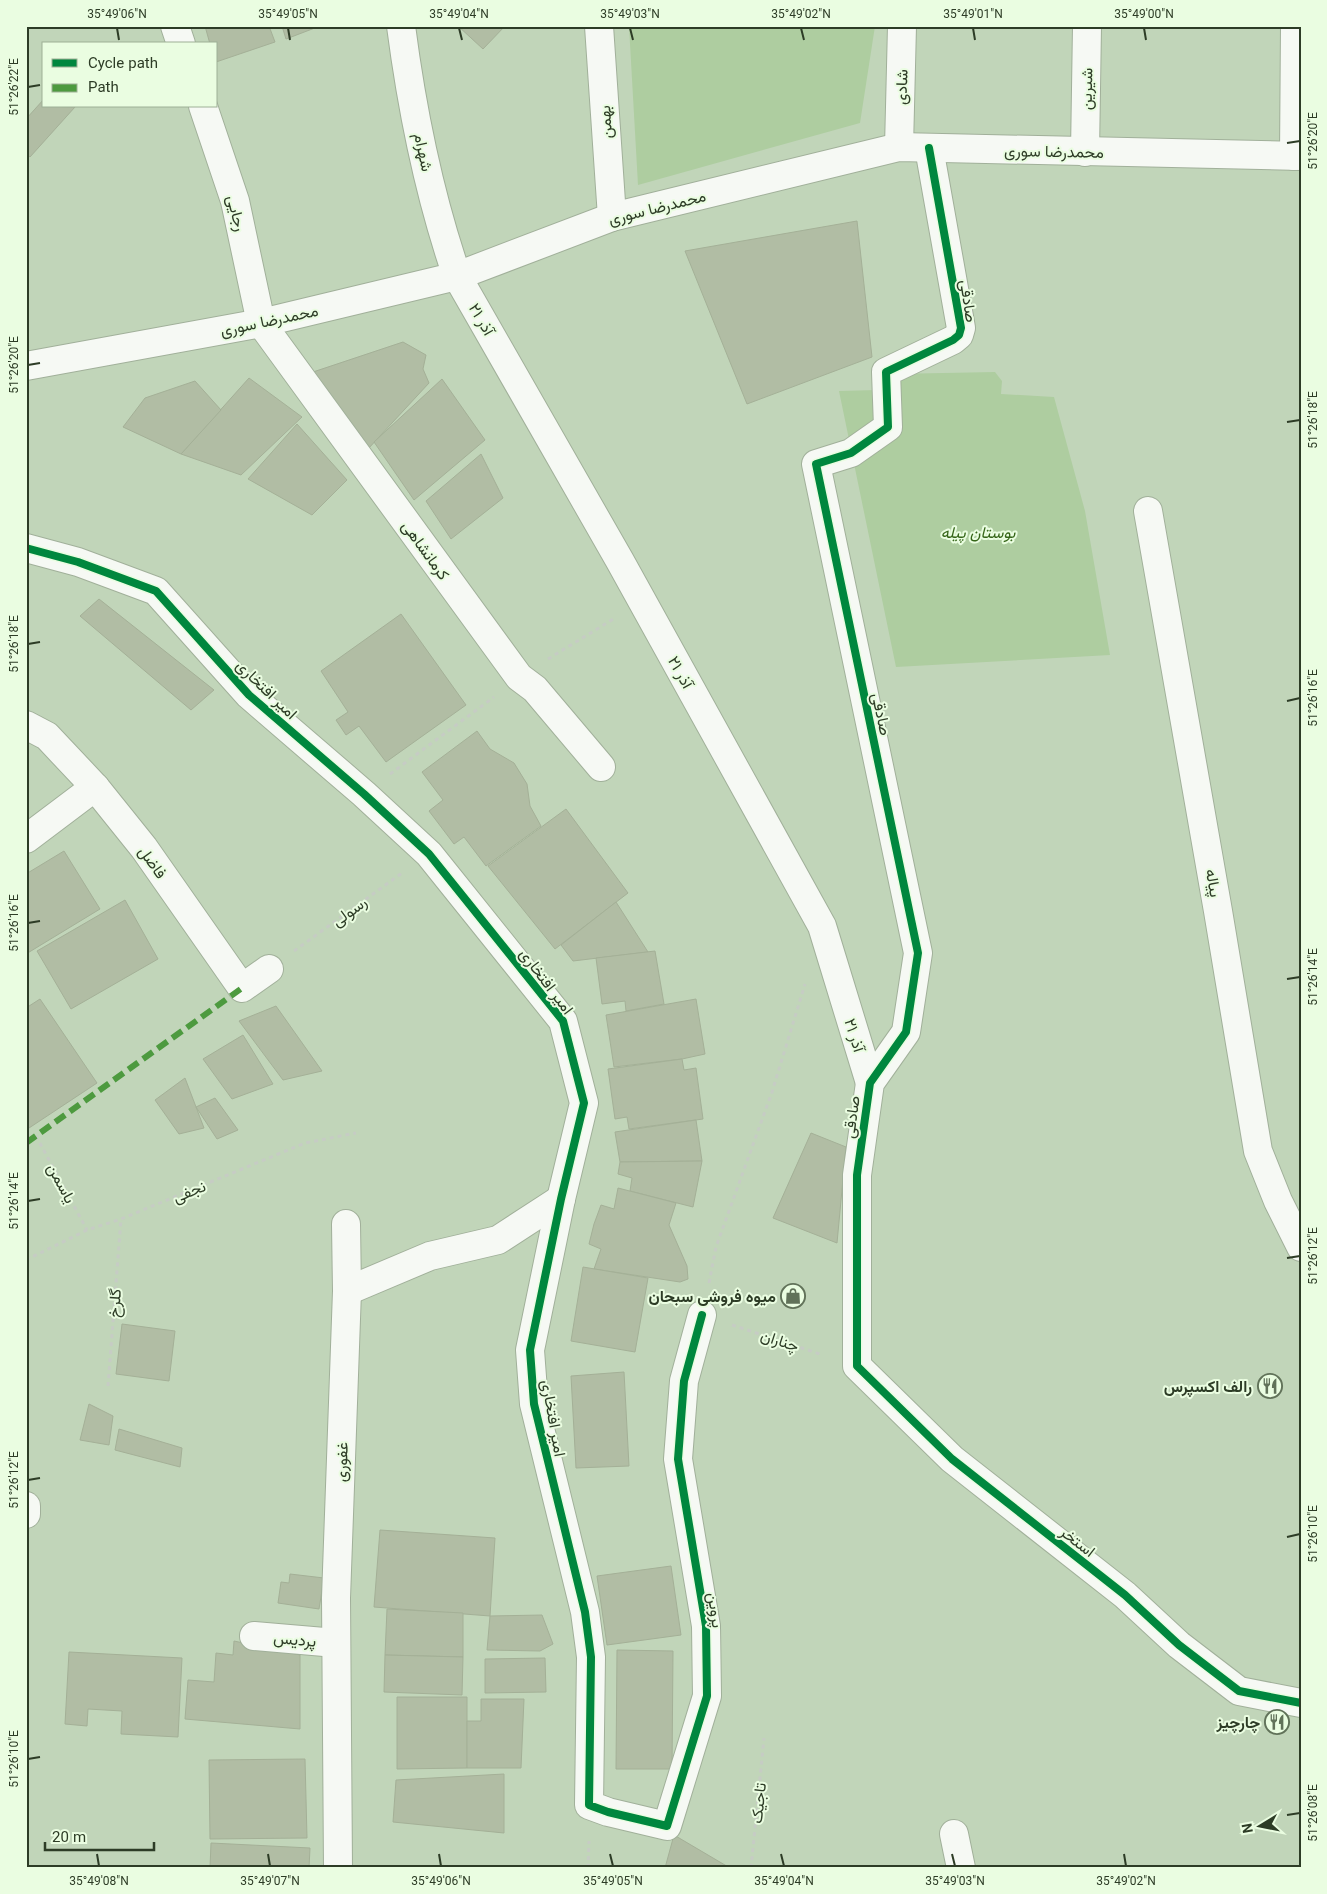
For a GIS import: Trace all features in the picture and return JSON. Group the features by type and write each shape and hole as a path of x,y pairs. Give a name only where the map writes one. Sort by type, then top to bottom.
{"street":[{"path":"176,26 180,42"},
{"name":"شهرام","path":"401,26 407,76 440,227 457,276"},
{"name":"بهمن","path":"599,26 612,217"},
{"name":"شادی","path":"899,147 902,26"},
{"name":"شیرین","path":"1085,152 1086,26"},
{"path":"1295,26 1297,156"},
{"name":"رجایی","path":"204,108 235,201 261,323"},
{"name":"محمدرضا سوری","path":"26,366 261,323 457,276 612,217 899,147 1297,156"},
{"name":"صادقی","path":"857,1366 857,1175 870,1083 906,1032 918,953 816,464 851,453 888,427 886,372 953,340 959,335 961,328 929,148"},
{"name":"۲۱ آذر","path":"457,276 620,561 822,926 870,1083"},
{"name":"کرمانشاهی","path":"261,323 519,678 535,689 601,767"},
{"name":"پیاله","path":"1148,511 1258,1151 1278,1201 1301,1247"},
{"name":"امیر افتخاری","path":"26,548 78,562 156,591 249,694 364,794 429,854 563,1021 584,1103 561,1199 530,1350 534,1404 585,1612 590,1648 589,1805"},
{"name":"فاضل","path":"26,725 47,736 95,787 144,848 242,988 269,969"},
{"path":"26,839 95,787"},
{"path":"347,1291 430,1256 498,1240 561,1199"},
{"name":"غفوری","path":"338,1868 336,1598 347,1291 346,1224"},
{"name":"پروین","path":"589,1805 608,1812 667,1826 707,1696 706,1626 678,1459 684,1381 702,1315"},
{"name":"استخر","path":"857,1366 952,1459 1125,1595 1179,1645 1224,1680 1239,1691 1301,1703"},
{"path":"26,1506 26,1514"},
{"name":"پردیس","path":"254,1636 336,1643"},
{"path":"954,1834 961,1868"}],"path":[{"path":"702,1315 716,1247 772,1092 805,982"}],"green space":[{"path":"629,26 875,26 860,123 638,185"},
{"name":"بوستان پیله","path":"995,372 1002,381 1001,394 1054,397 1085,511 1110,655 896,667 839,391 877,390 892,374"}],"building":[{"path":"205,26 269,26 275,42 218,61 218,42 209,42"},
{"path":"282,26 320,26 286,39"},
{"path":"458,26 505,26 483,49"},
{"path":"42,101 42,108 74,108 30,157 26,154 26,119"},
{"path":"857,221 872,357 747,404 685,251"},
{"path":"403,342 426,355 423,369 429,383 368,449 310,373"},
{"path":"249,378 302,417 241,475 181,454"},
{"path":"442,379 485,440 414,500 374,442"},
{"path":"195,381 221,410 181,454 123,427 145,398"},
{"path":"297,424 347,480 312,515 248,479"},
{"path":"481,454 503,498 451,539 426,501"},
{"path":"99,599 214,690 191,710 80,616"},
{"path":"401,614 466,705 386,762 359,726 346,735 336,720 348,712 321,671"},
{"path":"477,731 490,749 514,763 527,784 530,806 541,826 486,866 464,837 454,844 429,811 443,800 422,772"},
{"path":"566,809 628,893 555,949 488,866"},
{"path":"64,851 100,909 26,954 26,874"},
{"path":"125,900 158,959 71,1009 37,951"},
{"path":"616,902 648,952 573,961 561,945"},
{"path":"655,951 664,1004 626,1011 625,1001 602,1004 596,958"},
{"path":"40,999 97,1083 26,1130 26,1008"},
{"path":"696,999 705,1054 682,1059 614,1067 606,1015"},
{"path":"276,1006 322,1071 283,1080 239,1021"},
{"path":"243,1035 273,1084 232,1099 203,1059"},
{"path":"682,1059 684,1070 696,1068 703,1119 629,1129 627,1117 615,1119 608,1069"},
{"path":"185,1078 204,1128 179,1134 155,1100"},
{"path":"215,1098 238,1130 217,1139 196,1107"},
{"path":"696,1120 702,1161 620,1162 615,1132"},
{"path":"811,1133 846,1147 837,1243 773,1218"},
{"path":"702,1161 693,1207 630,1191 632,1178 618,1174 620,1162"},
{"path":"618,1188 676,1203 669,1225 687,1266 688,1279 680,1282 594,1269 601,1249 589,1244 594,1224 601,1205 614,1209"},
{"path":"583,1267 648,1278 635,1352 571,1341"},
{"path":"122,1324 175,1331 169,1381 116,1374"},
{"path":"624,1372 629,1466 576,1468 571,1376"},
{"path":"89,1404 113,1416 109,1445 80,1440"},
{"path":"119,1429 182,1448 180,1467 115,1450"},
{"path":"380,1530 495,1538 490,1616 374,1607"},
{"path":"671,1566 681,1635 607,1645 597,1576"},
{"path":"290,1574 324,1578 319,1609 278,1603 281,1582 289,1583"},
{"path":"387,1609 463,1613 463,1657 385,1655"},
{"path":"542,1615 553,1644 540,1651 487,1650 490,1616"},
{"path":"234,1641 300,1655 300,1729 185,1719 188,1680 214,1682 216,1653 233,1655"},
{"path":"617,1650 673,1651 672,1769 616,1769"},
{"path":"69,1652 182,1658 178,1737 121,1734 122,1711 88,1709 87,1726 65,1724"},
{"path":"385,1655 463,1657 462,1695 384,1692"},
{"path":"545,1658 546,1692 485,1693 485,1659"},
{"path":"397,1697 467,1697 467,1768 397,1769"},
{"path":"481,1699 524,1699 521,1768 467,1768 467,1721 481,1721"},
{"path":"305,1759 307,1838 210,1839 209,1760"},
{"path":"504,1774 504,1833 393,1822 396,1780"},
{"path":"674,1835 730,1868 665,1868"},
{"path":"211,1843 310,1848 309,1868 210,1868"}],"marked path":[{"path":"26,1143 242,988"}],"cycle path":[{"path":"929,148 961,328 959,335 953,340 886,372 888,427 851,453 816,464 918,953 906,1032 870,1083 857,1175 857,1366 952,1459 1125,1595 1179,1645 1239,1691 1301,1703"},
{"path":"26,548 78,562 156,591 249,695 364,794 429,854 563,1021 584,1103 561,1199 530,1350 534,1404 585,1612 591,1657 589,1805 608,1812 667,1826 707,1696 706,1626 678,1459 684,1381 702,1315"}],"place":[{"name":"میوه فروشی سبحان","path":"793,1296"},
{"name":"رالف اکسپرس","path":"1270,1386"},
{"name":"چارچیز","path":"1277,1722"}]}
